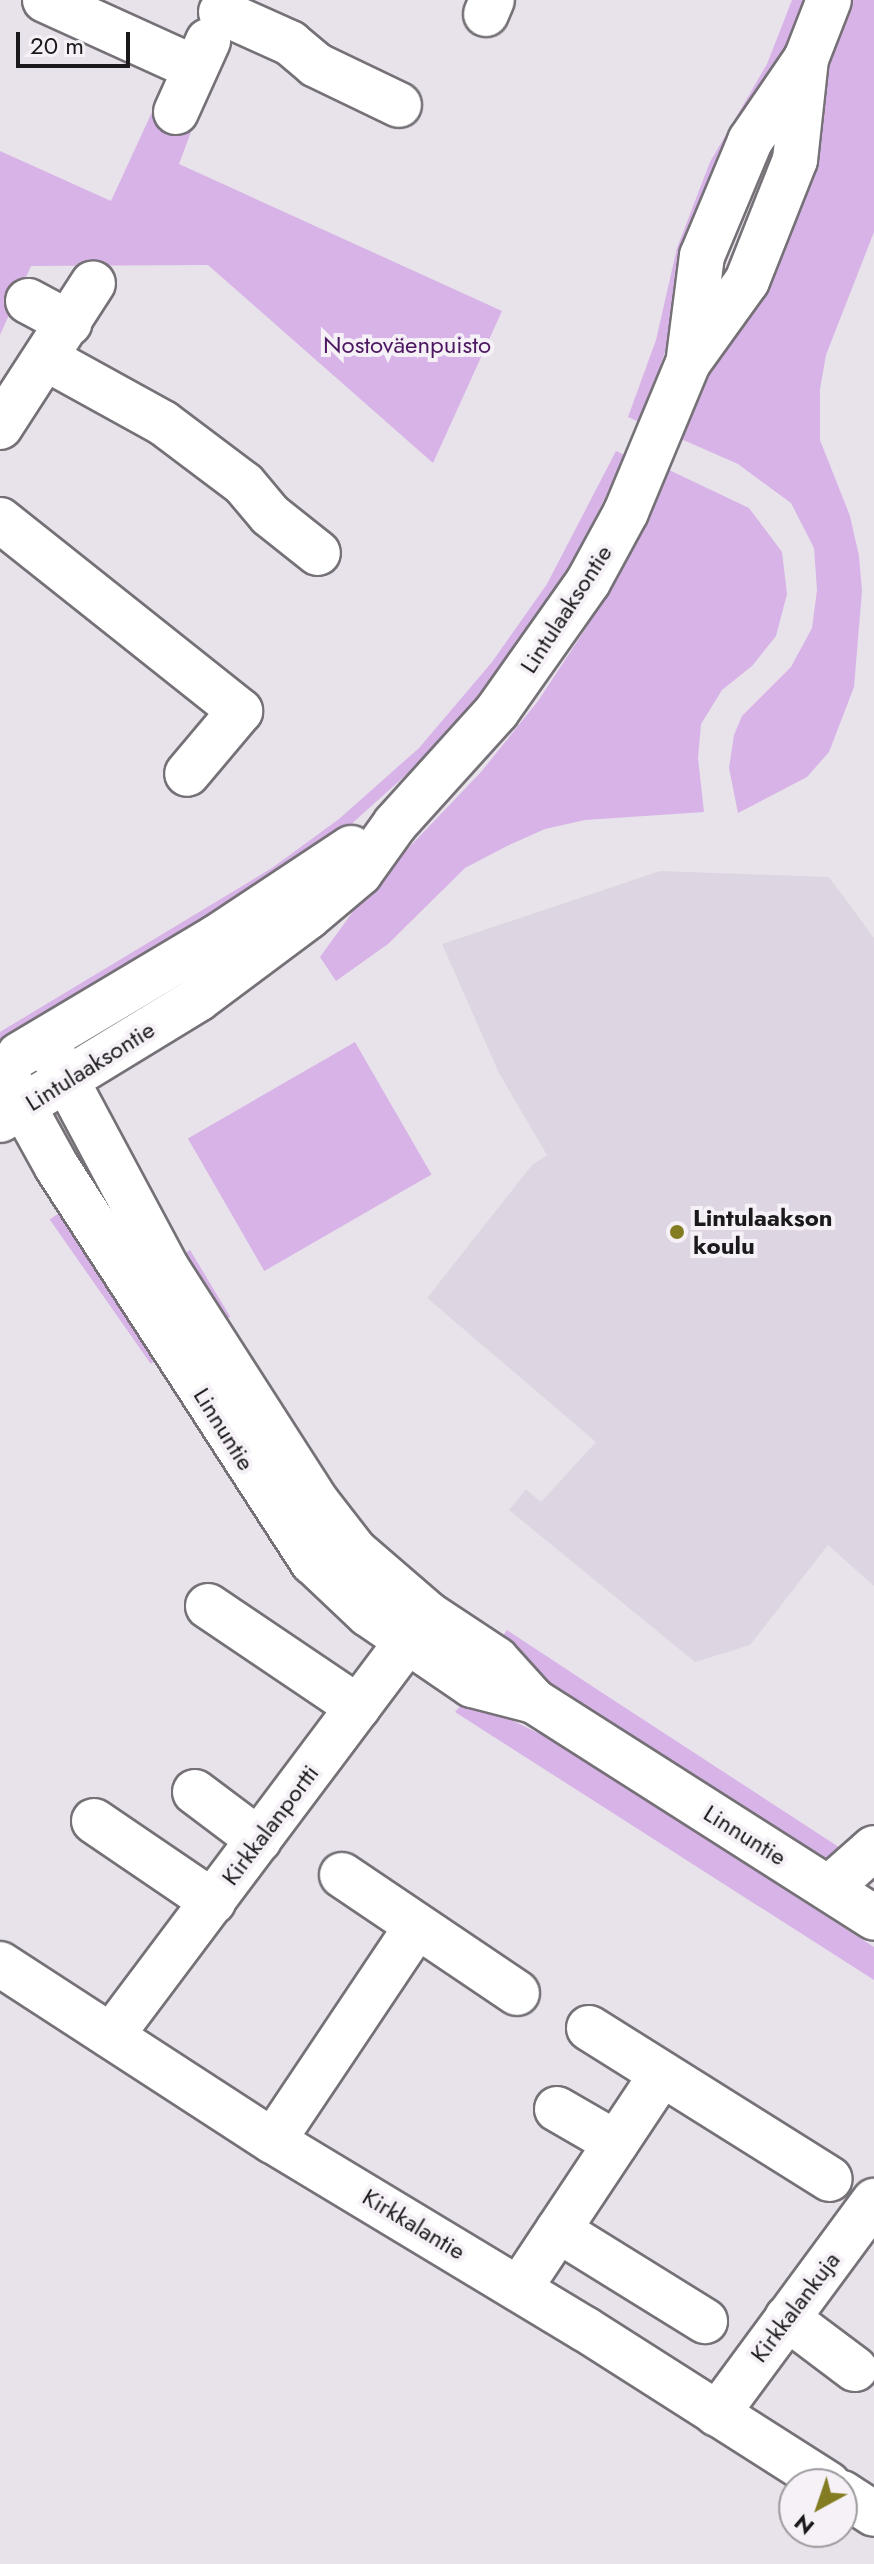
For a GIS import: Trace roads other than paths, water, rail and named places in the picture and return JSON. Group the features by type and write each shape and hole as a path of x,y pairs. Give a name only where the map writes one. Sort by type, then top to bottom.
{"street":[{"path":"45,0 195,68"},
{"name":"Lintulaaksontie","path":"12,1114 69,1081 274,944 360,873 395,824 488,722 588,582 626,512 688,363 747,281 795,160 806,59 829,0"},
{"path":"176,112 224,6 290,43 316,65 399,105"},
{"path":"0,427 93,283"},
{"path":"28,301 58,341 244,484 270,515 318,553"},
{"path":"0,520 240,711 187,774"},
{"name":"Lintulaaksontie","path":"0,1066 395,824"},
{"name":"Linnuntie","path":"45,1040 168,1270 317,1502 417,1628"},
{"name":"Linnuntie","path":"0,1066 12,1114 313,1562 417,1628 496,1659 534,1701 874,1918"},
{"path":"208,1606 358,1707"},
{"name":"Kirkkalanportti","path":"111,2036 417,1628"},
{"path":"195,1792 259,1840"},
{"path":"94,1821 213,1902"},
{"path":"829,1888 874,1848"},
{"path":"342,1875 415,1929 517,1993"},
{"path":"273,2141 415,1929"},
{"name":"Kirkkalantie","path":"0,1964 273,2141 519,2289 803,2468"},
{"path":"589,2028 830,2179"},
{"path":"519,2289 662,2074"},
{"path":"557,2109 616,2143"},
{"name":"Kirkkalankuja","path":"717,2414 787,2318 867,2225"},
{"path":"558,2230 705,2321"},
{"path":"787,2318 855,2369"}],"place":[{"name":"Lintulaakson koulu","path":"677,1232"}],"park label":[{"name":"Nostoväenpuisto","path":"407,345"}]}
